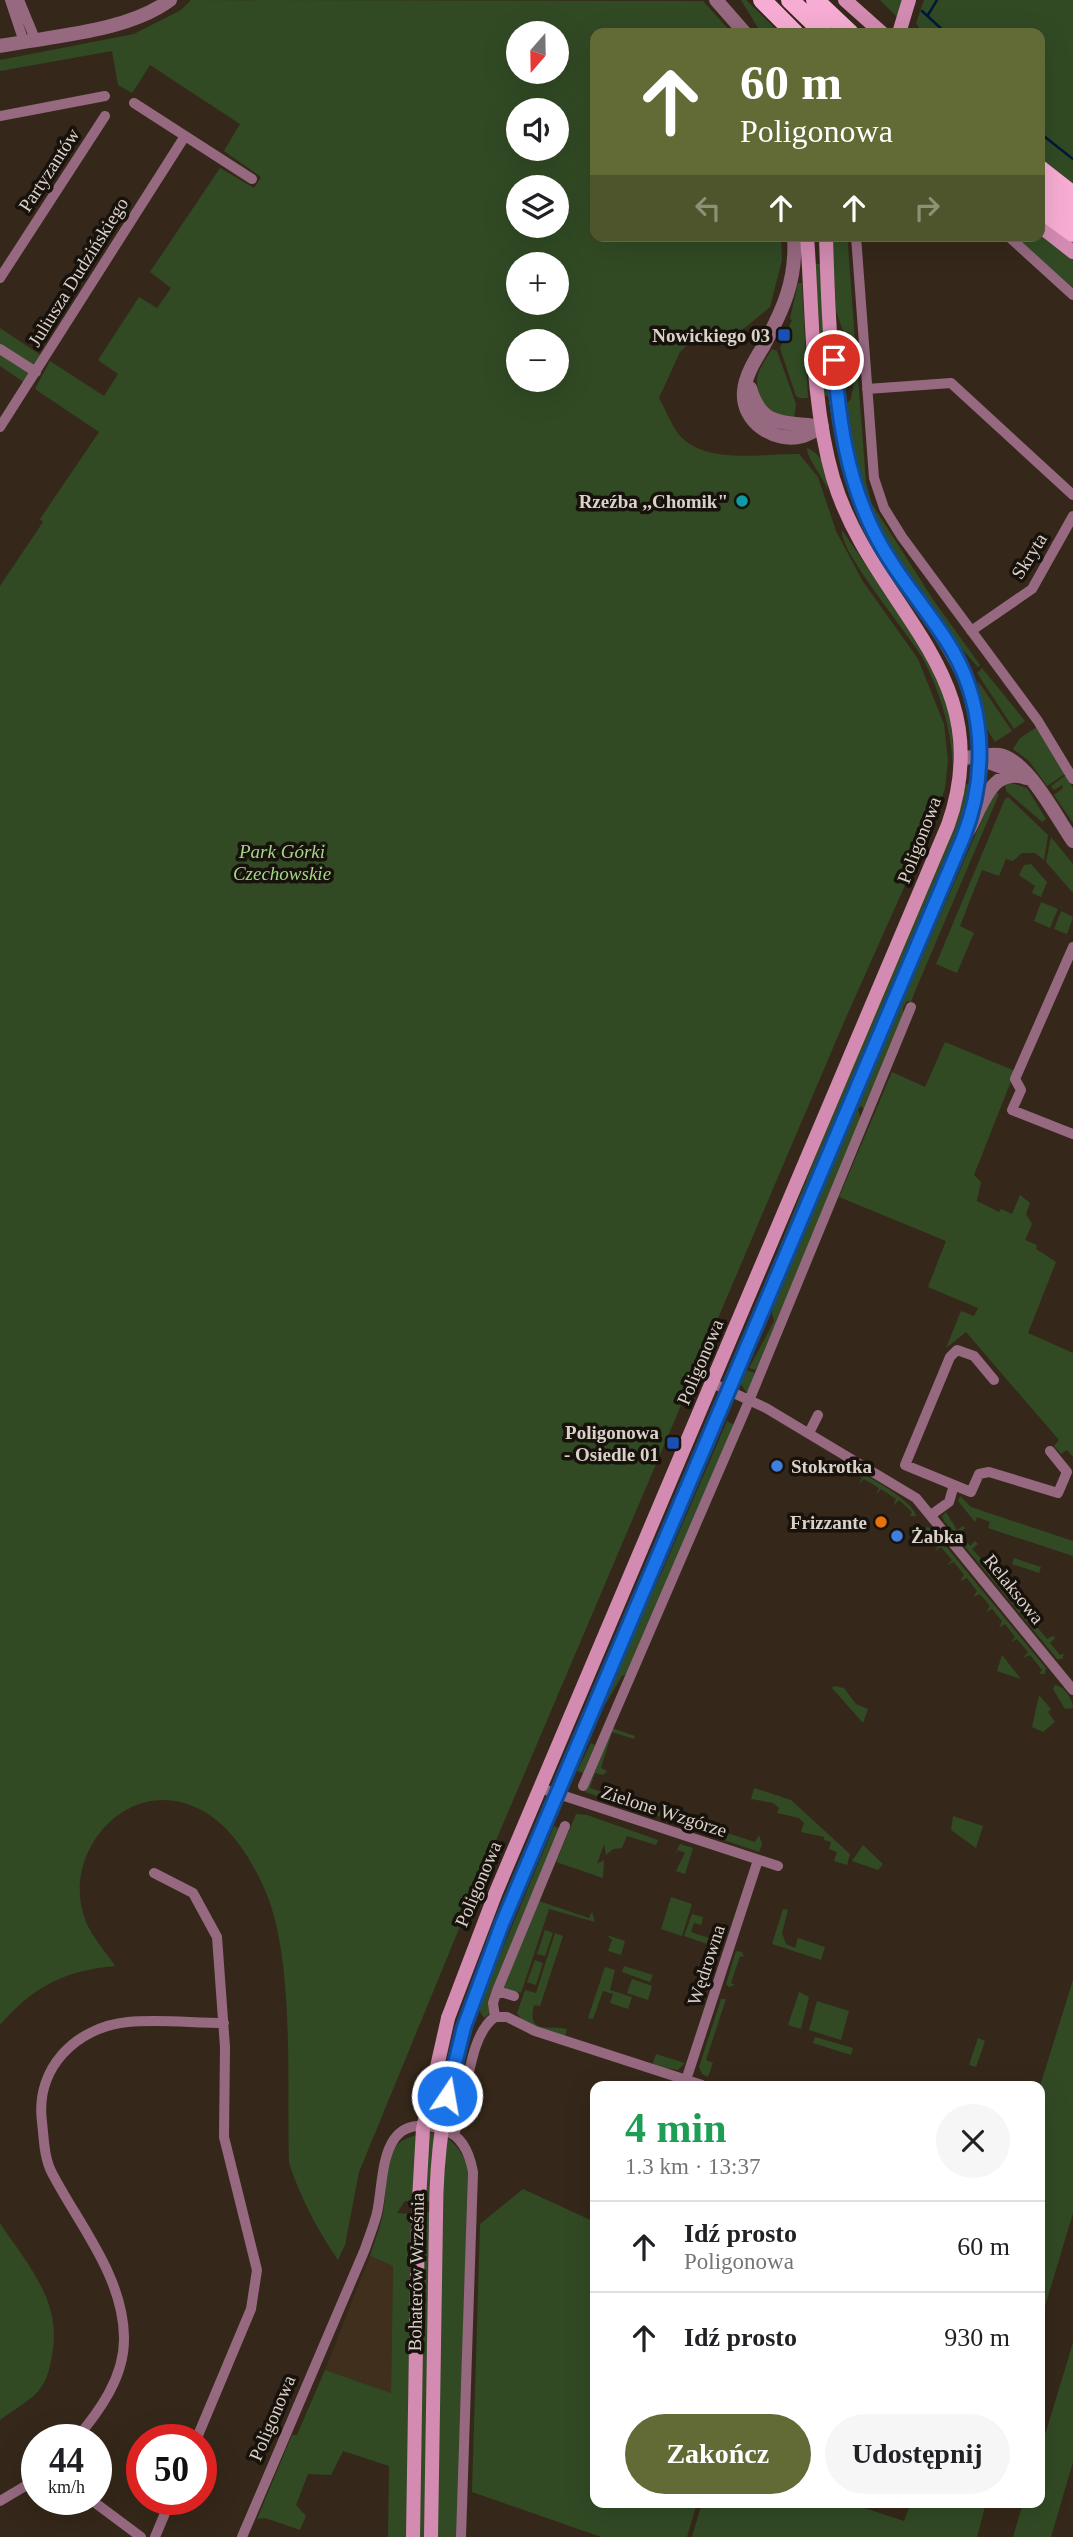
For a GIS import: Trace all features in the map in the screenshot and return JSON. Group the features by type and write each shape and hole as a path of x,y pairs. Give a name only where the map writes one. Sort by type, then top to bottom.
{"main road":[{"path":"762,0 790,28"},
{"path":"790,0 819,28 847,0 877,28"},
{"path":"816,0 845,28"},
{"path":"901,28 909,0"},
{"path":"1045,173 1073,195"},
{"path":"1045,194 1073,215"},
{"path":"1045,213 1073,233"},
{"path":"1045,230 1073,252"},
{"name":"Poligonowa","path":"448,2018 472,1948 948,825 959,790 962,758 959,724 948,682 933,653 886,586 855,534 833,477 822,427 807,242"},
{"name":"Poligonowa","path":"470,2011 557,1794 963,838 977,790 980,759 976,714 963,671 946,639 875,534 854,485 840,425 826,242"},
{"name":"Bohaterów Września","path":"431,2537 438,2159 445,2108 470,2011"},
{"name":"Bohaterów Września","path":"412,2537 418,2218 425,2119 448,2018"}],"street":[{"path":"10,0 29,40"},
{"path":"19,0 29,40"},
{"path":"0,46 128,20 170,0"},
{"path":"716,0 741,28"},
{"path":"0,116 105,96"},
{"path":"134,103 252,179"},
{"name":"Partyzantów","path":"0,278 105,116"},
{"name":"Juliusza Dudzińskiego","path":"0,427 186,136"},
{"path":"794,242 795,267 789,295 750,372 744,391 745,404 758,426 787,437 803,436 822,427 840,425"},
{"path":"856,242 873,470 884,508 1038,721 1073,779"},
{"path":"1015,242 1073,295"},
{"path":"0,349 36,372"},
{"path":"867,389 951,383 1073,495"},
{"name":"Skryta","path":"971,631 1032,589 1073,516"},
{"path":"1063,761 1073,752"},
{"path":"962,758 980,759 994,754 1010,758 1023,769 1073,841"},
{"path":"963,838 992,786 1009,775 1031,783"},
{"path":"1073,947 1015,1079 1021,1090 1012,1110 1073,1134"},
{"path":"583,1786 749,1400 911,1007"},
{"path":"994,1380 974,1356 957,1350 950,1357 905,1465 971,1492 979,1474 989,1472 1058,1493 1067,1472 1051,1451"},
{"name":"Relaksowa","path":"712,1383 808,1433 916,1498 1073,1690"},
{"path":"808,1433 818,1415"},
{"path":"931,1515 948,1502 954,1486"},
{"name":"Zielone Wzgórze","path":"540,1787 778,1866"},
{"path":"495,2017 493,2003 497,1991 565,1826"},
{"name":"Wędrowna","path":"686,2080 758,1860"},
{"path":"154,1873 193,1893 217,1937 224,2023 224,2137 253,2245 257,2270 255,2294 202,2424"},
{"path":"497,1991 514,1996"},
{"path":"461,2537 473,2172 466,2148 454,2134 464,2106 478,2040 484,2026 495,2017 508,2017 536,2031 689,2081"},
{"path":"86,2424 112,2388 120,2368 124,2334 116,2289 50,2170 40,2109 43,2087 61,2054 74,2041 92,2032 127,2022 224,2023"},
{"name":"Poligonowa","path":"242,2537 365,2249 377,2212 386,2153 397,2137 413,2129 437,2128 454,2134"},
{"path":"0,2501 21,2489"},
{"path":"111,2515 141,2537"},
{"path":"155,2537 164,2515"}],"shaded area":[{"path":"370,2256 393,2266 391,2393 325,2370"}],"green space":[{"name":"Park Górki Czechowskie","path":"191,0 703,1 727,28 590,28 590,242 781,242 782,260 770,307 723,346 695,337 680,352 659,398 678,433 693,446 737,456 799,454 818,477 836,531 862,580 918,659 944,724 948,761 945,788 938,811 844,1022 477,1885 359,2172 345,2245 338,2260 310,2213 289,2163 286,1994 277,1928 269,1900 241,1846 208,1814 195,1807 169,1800 145,1802 123,1812 104,1828 90,1848 82,1871 80,1897 89,1928 115,1966 80,1972 51,1983 25,2000 0,2025 0,586 43,522 40,519 99,432 35,389 50,361 104,396 118,374 98,360 139,297 157,308 171,288 150,272 220,168 254,188 261,177 224,151 240,124 150,65 132,93 118,85 112,51 0,71 0,60 134,34 181,10"},
{"path":"741,0 746,0 775,28 758,28"},
{"path":"880,0 903,0 898,18"},
{"path":"924,0 1073,0 1073,187 1045,165 1045,28 919,28 916,23"},
{"path":"1045,235 1073,258 1073,288 1021,242 1045,242"},
{"path":"832,242 848,242 857,368 851,368 845,393 849,348 836,311"},
{"path":"815,264 820,264 831,395 824,396"},
{"path":"798,283 802,283 808,398 796,396 780,348 792,320 790,319"},
{"path":"0,328 42,356 25,383 0,366"},
{"path":"772,349 777,351 796,404 794,420 767,412 759,393 758,374"},
{"path":"858,378 866,482 872,504 934,601 980,665 978,667 953,639 882,535 855,469 844,406 851,399 854,381"},
{"path":"807,448 821,460 828,491 810,458"},
{"path":"842,530 932,662 950,709 955,772 944,712 929,671 922,657 862,573 844,541"},
{"path":"982,668 1025,721 1014,729 977,673"},
{"path":"978,681 1012,731 995,742 983,723"},
{"path":"1037,727 1065,774 1047,786 1029,761 1013,749 1020,738"},
{"path":"1066,775 1073,788 1073,823 1054,795 1063,788 1062,785 1054,790 1051,786"},
{"path":"1005,781 1027,788 1046,819 1042,822 1006,791"},
{"path":"965,784 972,785 962,824 735,1360 838,1099 949,838"},
{"path":"994,792 999,794 911,1002 907,1001 903,1008 904,1018 864,1109 861,1106 858,1109 861,1119 756,1370 749,1368 774,1321 772,1313 777,1290"},
{"path":"1008,797 1048,835 1044,860 1035,853 1022,853 1013,861 1006,859 999,876 982,870 960,926 974,933 957,973 936,964"},
{"path":"1051,837 1073,864 1073,893 1046,862"},
{"path":"1031,864 1047,882 1041,897 1032,893 1035,886 1019,875 1024,865"},
{"path":"1041,902 1058,909 1050,928 1034,921"},
{"path":"1061,911 1073,917 1067,934 1054,929"},
{"path":"945,1042 1015,1071 974,1175 981,1182 977,1201 999,1212 1001,1209 1012,1214 1020,1195 1030,1203 1026,1214 1032,1224 1025,1240 1037,1245 1036,1249 1056,1262 1028,1333 1073,1353 1073,1457 1067,1450 1061,1454 1054,1446 1059,1440 966,1332 946,1348 961,1311 974,1316 978,1308 928,1287 946,1241 839,1197 892,1072 925,1087"},
{"path":"746,1370 755,1373 750,1391 746,1392 739,1381 742,1372"},
{"path":"727,1421 734,1425 627,1674 622,1676 603,1708 622,1655 661,1574"},
{"path":"842,1464 896,1494 916,1516 910,1516 912,1512 899,1500 893,1506 896,1499 881,1489 876,1495 879,1488 864,1479 859,1485 862,1478 846,1468 841,1471"},
{"path":"960,1496 971,1507 1073,1541 1073,1556 988,1528 990,1522 977,1517 975,1522 958,1501"},
{"path":"946,1512 957,1530 963,1526 965,1528 960,1533 970,1546 975,1541 978,1544 972,1549 983,1561 988,1557 991,1560 985,1565 995,1577 1001,1573 1003,1575 998,1580 1008,1592 1014,1589 1016,1591 1011,1596 1021,1608 1027,1604 1029,1607 1024,1611 1034,1624 1040,1620 1042,1623 1037,1627 1047,1639 1053,1636 1055,1638 1050,1643 1060,1655 1064,1654 1062,1659 1057,1659 944,1521 942,1516"},
{"path":"926,1527 931,1528 1046,1668 1045,1674 1039,1674 1042,1670 1030,1655 1023,1658 1028,1652 1017,1639 1011,1642 1015,1637 1005,1624 999,1628 1002,1621 992,1609 986,1612 990,1606 980,1594 973,1597 977,1591 967,1578 960,1581 964,1575 954,1562 947,1565 952,1560 941,1547 935,1551 939,1544 929,1532 925,1534"},
{"path":"1014,1558 1041,1567 1039,1573 1012,1564"},
{"path":"1002,1655 1021,1679 997,1671"},
{"path":"1055,1685 1067,1694 1073,1708 1065,1709 1053,1689"},
{"path":"832,1688 844,1688 856,1704 868,1709 863,1723"},
{"path":"1039,1695 1051,1709 1048,1712 1055,1722 1043,1732 1032,1727"},
{"path":"612,1728 635,1736 634,1739 612,1732 601,1768 607,1771 603,1775 595,1773 590,1788 693,1822 695,1817 695,1828 585,1792"},
{"path":"591,1743 595,1745 583,1773 577,1771"},
{"path":"754,1788 791,1800 850,1854 847,1865 834,1861 837,1852 829,1849 831,1842 824,1840 824,1837 801,1832 804,1823 799,1818 777,1813 779,1808 773,1803 751,1799"},
{"path":"576,1814 587,1815 658,1840 656,1845 627,1836 622,1848 613,1849 606,1855 604,1844 597,1864 604,1860 603,1878 556,1862"},
{"path":"953,1816 983,1826 976,1848 951,1830"},
{"path":"716,1824 715,1829 755,1842 759,1835 762,1844 759,1852 709,1835 711,1826"},
{"path":"554,1826 560,1829 489,2014 484,2018 479,2010 487,1986"},
{"path":"680,1844 693,1848 685,1874 676,1871 685,1853 678,1850 674,1856"},
{"path":"863,1845 883,1864 878,1870 852,1861"},
{"path":"671,1897 692,1904 682,1936 661,1929"},
{"path":"539,1901 589,1918 592,1912 595,1922 549,1909 521,1993 503,1988"},
{"path":"783,1909 788,1910 782,1933 786,1944 795,1948 798,1938 825,1947 821,1960 772,1944"},
{"path":"692,1914 703,1917 701,1925 694,1923 691,1932 721,1942 722,1949 684,1936"},
{"path":"545,1930 553,1933 545,1956 537,1954"},
{"path":"555,1933 563,1936 540,2006 534,2005 533,2015 537,2025 567,2029 565,2036 531,2025 517,2013 525,1990 536,1993"},
{"path":"607,1935 625,1941 621,1955 608,1951 612,1940"},
{"path":"736,1951 742,1952 744,1957 740,1956 731,1983 735,1985 729,1987 726,1984"},
{"path":"535,1960 543,1963 536,1985 527,1982"},
{"path":"624,1966 653,1975 650,1982 622,1972"},
{"path":"605,1967 615,1970 610,1990 632,1997 628,2009 610,2003 613,1994 603,1991 593,2019 588,2018"},
{"path":"632,1979 652,1986 648,2000 627,1993"},
{"path":"1073,1980 1073,2213 1045,2306 1045,2081 1042,2081"},
{"path":"799,1992 809,1997 801,2029 788,2025"},
{"path":"721,1999 726,1999 706,2060 713,2063 708,2077 702,2074 699,2067"},
{"path":"817,2001 849,2011 841,2040 809,2030"},
{"path":"815,2037 853,2048 851,2055 813,2043"},
{"path":"978,2038 985,2041 976,2067 969,2065"},
{"path":"656,2054 685,2063 678,2070 652,2066"},
{"path":"432,2133 454,2144 468,2165 458,2537 436,2537 442,2202 405,2201 397,2213 411,2214 407,2537 388,2537 389,2466 343,2451 331,2475 308,2474 296,2505 306,2516 300,2530 265,2518 257,2519 292,2435 297,2435 325,2370 391,2393 393,2266 370,2256 383,2214 389,2160 394,2150 401,2141"},
{"path":"523,2189 590,2220 590,2508 696,2508 687,2537 601,2537 472,2492 480,2224"},
{"path":"424,2211 430,2212 425,2537 418,2537"},
{"path":"0,2223 39,2282 51,2313 54,2331 53,2349 44,2382 34,2395 0,2420"},
{"path":"1073,2343 1073,2462 1051,2537 1013,2537 1022,2508 1045,2508 1045,2435"},
{"path":"701,2508 864,2508 904,2521 909,2508 985,2508 977,2537 692,2537"}],"waterway":[{"path":"928,15 937,0"},
{"path":"922,11 941,28"},
{"path":"1045,137 1073,159"}],"place":[{"name":"Nowickiego 03","path":"784,335"},
{"name":"Rzeźba ,,Chomik\"","path":"742,501"},
{"name":"Poligonowa - Osiedle 01","path":"673,1443"},
{"name":"Stokrotka","path":"777,1466"},
{"name":"Frizzante","path":"881,1522"},
{"name":"Żabka","path":"897,1536"}],"route":[{"path":"447,2096 464,2027 502,1924 963,838 977,790 980,741 969,686 955,653 896,569 863,509 843,442 834,360"}]}
